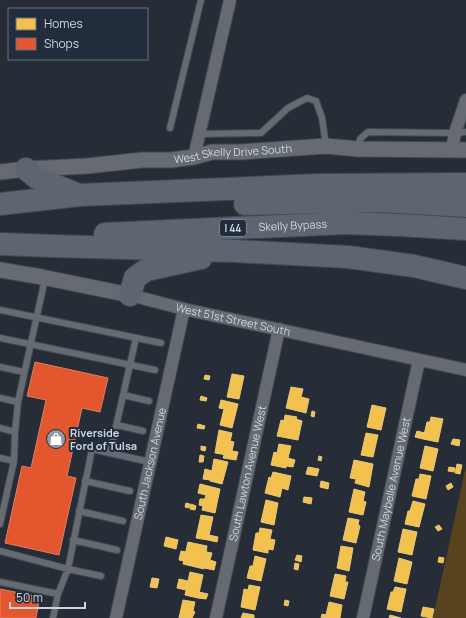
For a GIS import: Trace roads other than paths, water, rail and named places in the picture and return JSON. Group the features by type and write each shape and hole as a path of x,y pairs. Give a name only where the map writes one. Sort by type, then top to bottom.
{"highway":[{"path":"26,169 37,178 80,195"},
{"path":"0,204 80,195 320,185 466,184"},
{"name":"Skelly Bypass","path":"0,212 282,202 381,201 466,206"},
{"name":"Skelly Bypass","path":"0,240 346,223 400,224 466,229"},
{"path":"0,244 234,250 348,257 414,266 466,278"},
{"path":"130,296 135,278 146,270 234,250"}],"street":[{"path":"194,157 230,0"},
{"path":"459,149 466,100"},
{"name":"West Skelly Drive South","path":"0,172 194,157 212,152 240,152 326,146 358,149 459,149"},
{"name":"West 51st Street South","path":"0,270 45,277 184,309 466,370"},
{"name":"South Jackson Avenue","path":"116,618 184,309"},
{"name":"South Lawton Avenue West","path":"216,618 279,329"},
{"name":"South Maybelle Avenue West","path":"363,618 419,360"}],"lane":[{"path":"170,128 201,0"},
{"path":"199,134 261,133 288,108 307,98 316,101 322,118 326,146"},
{"path":"358,149 360,138 368,132 461,132"},
{"path":"0,521 14,461 18,402 45,277"},
{"path":"0,310 37,316 161,343"},
{"path":"0,338 155,370"},
{"path":"110,453 136,338"},
{"path":"0,367 24,372"},
{"path":"123,395 149,401"},
{"path":"0,398 18,402"},
{"path":"117,425 143,431"},
{"path":"0,428 15,432"},
{"path":"53,618 58,594 68,569 92,449 150,462"},
{"path":"0,458 14,461"},
{"path":"85,481 130,491"},
{"path":"0,488 8,490"},
{"path":"79,512 123,521"},
{"path":"73,540 117,550"},
{"path":"0,551 101,576"},
{"path":"0,582 58,594"}],"place":[{"name":"Riverside Ford of Tulsa","path":"56,439"}]}
